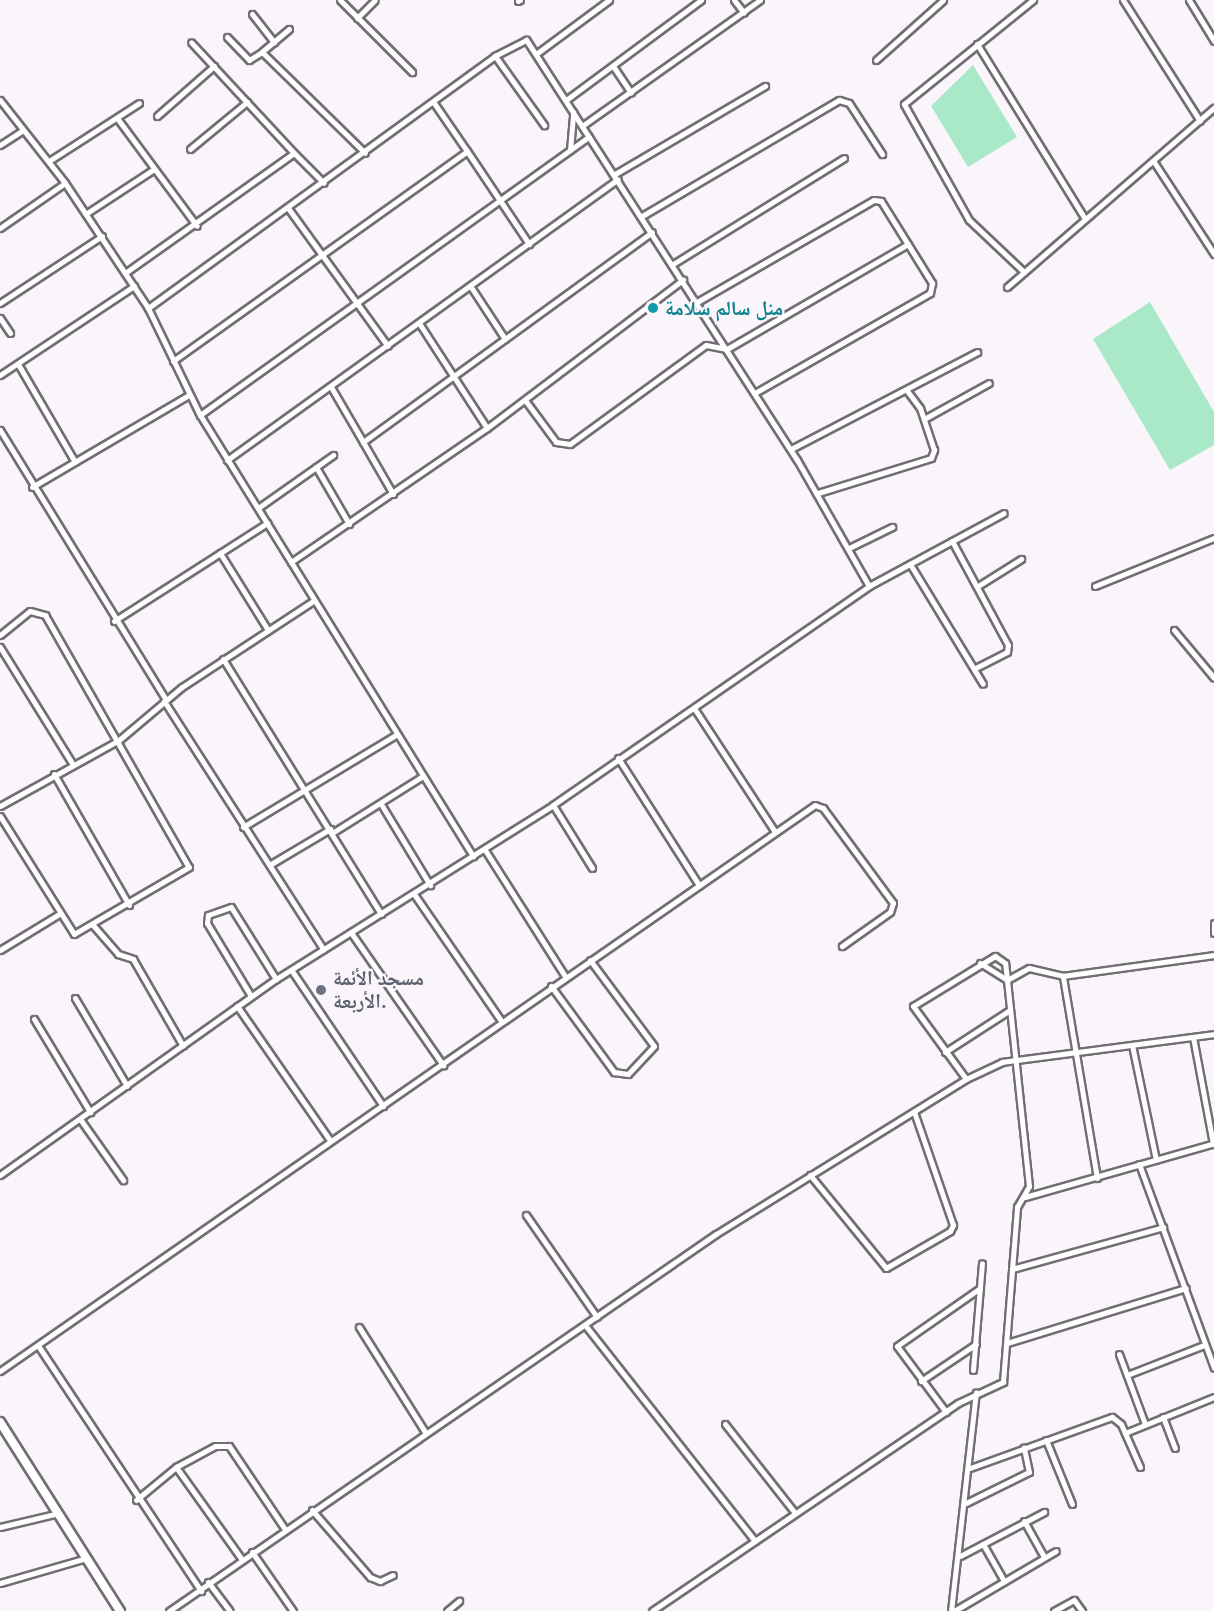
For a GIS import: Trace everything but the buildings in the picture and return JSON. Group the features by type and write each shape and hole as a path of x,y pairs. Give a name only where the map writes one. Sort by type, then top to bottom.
{"street":[{"path":"340,0 412,72"},
{"path":"357,18 375,0"},
{"path":"536,54 609,0"},
{"path":"566,100 701,0"},
{"path":"734,0 744,13"},
{"path":"582,126 760,0"},
{"path":"876,60 943,0"},
{"path":"1024,272 969,220 904,109 906,97 1033,0"},
{"path":"1123,0 1200,121"},
{"path":"1189,0 1213,38"},
{"path":"252,14 274,42"},
{"path":"227,37 249,60 289,29"},
{"path":"148,308 324,183 495,56 523,39 536,54 616,176 755,393 851,547 870,586"},
{"path":"191,42 324,183"},
{"path":"977,44 1084,218"},
{"path":"262,51 364,153"},
{"path":"495,56 544,125"},
{"path":"157,116 214,66"},
{"path":"613,66 631,93"},
{"path":"226,460 471,288 616,176 765,86"},
{"path":"0,100 50,161 87,213 148,308 189,396 226,460 473,856"},
{"path":"642,216 839,100 849,103 882,154"},
{"path":"190,150 247,102"},
{"path":"50,161 138,103"},
{"path":"434,103 502,198 529,244"},
{"path":"1007,286 1084,218 1154,162 1214,108"},
{"path":"570,150 573,112"},
{"path":"117,118 197,226"},
{"path":"0,145 23,130"},
{"path":"200,415 589,137"},
{"path":"173,361 467,151"},
{"path":"125,273 197,226 294,153"},
{"path":"673,264 844,158"},
{"path":"1154,162 1214,254"},
{"path":"87,213 154,169"},
{"path":"0,228 65,183"},
{"path":"697,302 874,200 881,201 932,283 930,292 755,393"},
{"path":"288,208 388,346"},
{"path":"363,442 652,232"},
{"path":"0,303 102,236"},
{"path":"525,400 556,442 565,446 706,345 727,349 908,244"},
{"path":"291,562 349,525 487,428 682,280"},
{"path":"0,375 134,286"},
{"path":"471,288 505,339"},
{"path":"0,318 10,333"},
{"path":"419,323 487,428"},
{"path":"791,450 908,392 977,352"},
{"path":"18,364 75,462"},
{"path":"924,419 989,383"},
{"path":"331,387 393,494"},
{"path":"818,493 923,464 934,450 915,396 908,392"},
{"path":"32,488 189,396"},
{"path":"0,430 32,488 114,621 243,827 271,864 323,949"},
{"path":"258,508 333,455"},
{"path":"316,467 349,525"},
{"path":"0,1175 276,979 292,971 323,949 352,934 553,805 870,586 1004,513"},
{"path":"114,621 267,523"},
{"path":"851,547 892,527"},
{"path":"1095,586 1214,538"},
{"path":"952,541 1008,645 1007,652 974,669"},
{"path":"220,553 268,630"},
{"path":"978,586 1020,559"},
{"path":"910,564 983,684"},
{"path":"0,806 72,763 119,740 165,701 223,659 313,601"},
{"path":"0,634 30,611 41,611 119,740 189,867 129,905 74,934 59,914 0,816"},
{"path":"1174,630 1214,678"},
{"path":"0,647 72,763"},
{"path":"223,659 381,914"},
{"path":"694,708 776,832"},
{"path":"243,827 397,734"},
{"path":"618,758 699,885"},
{"path":"54,774 129,905"},
{"path":"271,864 381,804 423,776"},
{"path":"381,804 430,885"},
{"path":"553,805 592,868"},
{"path":"0,1371 39,1347 329,1139 442,1065 565,976 776,832 820,805 893,903 890,912 842,946"},
{"path":"485,849 565,976"},
{"path":"414,894 502,1022"},
{"path":"251,996 207,923 208,915 224,905 231,907 276,979"},
{"path":"0,950 59,914"},
{"path":"1214,923 1214,933"},
{"path":"92,924 118,954 133,959 183,1046"},
{"path":"352,934 442,1065"},
{"path":"1007,980 1029,968 1063,976 1214,955"},
{"path":"652,1611 976,1392 1003,1382 1017,1207 1025,1197 1029,1186 1019,1059 1007,980 1000,958 980,963 914,1003 945,1052 966,1079"},
{"path":"551,986 614,1072 628,1074 654,1046 590,960"},
{"path":"980,963 1007,980"},
{"path":"292,971 382,1106"},
{"path":"1063,976 1097,1178"},
{"path":"75,998 127,1086"},
{"path":"237,1006 329,1139"},
{"path":"945,1052 1010,1011"},
{"path":"34,1019 90,1112"},
{"path":"169,1611 201,1591 208,1582 284,1528 585,1325 810,1175 966,1079 997,1063 1019,1059 1076,1054 1214,1034"},
{"path":"1025,1197 1213,1143 1193,1037"},
{"path":"1132,1045 1156,1160"},
{"path":"810,1175 886,1268 950,1231 953,1225 914,1112"},
{"path":"80,1119 123,1180"},
{"path":"1139,1164 1214,1368"},
{"path":"526,1215 597,1317"},
{"path":"1012,1269 1163,1227"},
{"path":"973,1370 982,1263"},
{"path":"946,1412 921,1382 897,1346 980,1288"},
{"path":"1007,1343 1186,1288"},
{"path":"585,1325 755,1541"},
{"path":"359,1328 425,1432"},
{"path":"921,1382 976,1344"},
{"path":"1127,1375 1204,1345"},
{"path":"39,1347 136,1500 201,1591"},
{"path":"1119,1354 1145,1424"},
{"path":"952,1611 970,1468 976,1392"},
{"path":"1125,1432 1214,1397"},
{"path":"970,1468 1112,1417 1125,1432 1140,1467"},
{"path":"1163,1417 1175,1448"},
{"path":"0,1422 83,1559 120,1611"},
{"path":"725,1424 795,1514"},
{"path":"1046,1440 1072,1504"},
{"path":"136,1500 176,1467 215,1446 229,1446 284,1528"},
{"path":"966,1503 1029,1472 1024,1448"},
{"path":"176,1467 241,1558"},
{"path":"312,1509 370,1577 380,1581 393,1575"},
{"path":"960,1556 1044,1512"},
{"path":"0,1527 55,1514"},
{"path":"1024,1521 1044,1557"},
{"path":"983,1544 1004,1581"},
{"path":"952,1611 1056,1551"},
{"path":"252,1552 293,1611"},
{"path":"0,1583 83,1559"},
{"path":"208,1582 230,1611"},
{"path":"1054,1611 1074,1600 1082,1611"},
{"path":"447,1611 459,1601"}],"green space":[{"path":"973,65 1017,137 968,167 931,106"},
{"path":"1150,302 1214,412 1214,445 1170,470 1093,339"}],"place":[{"name":"منل سالم سلامة","path":"653,308"},
{"name":"مسجد الأئمة الأربعة.","path":"321,990"}]}
